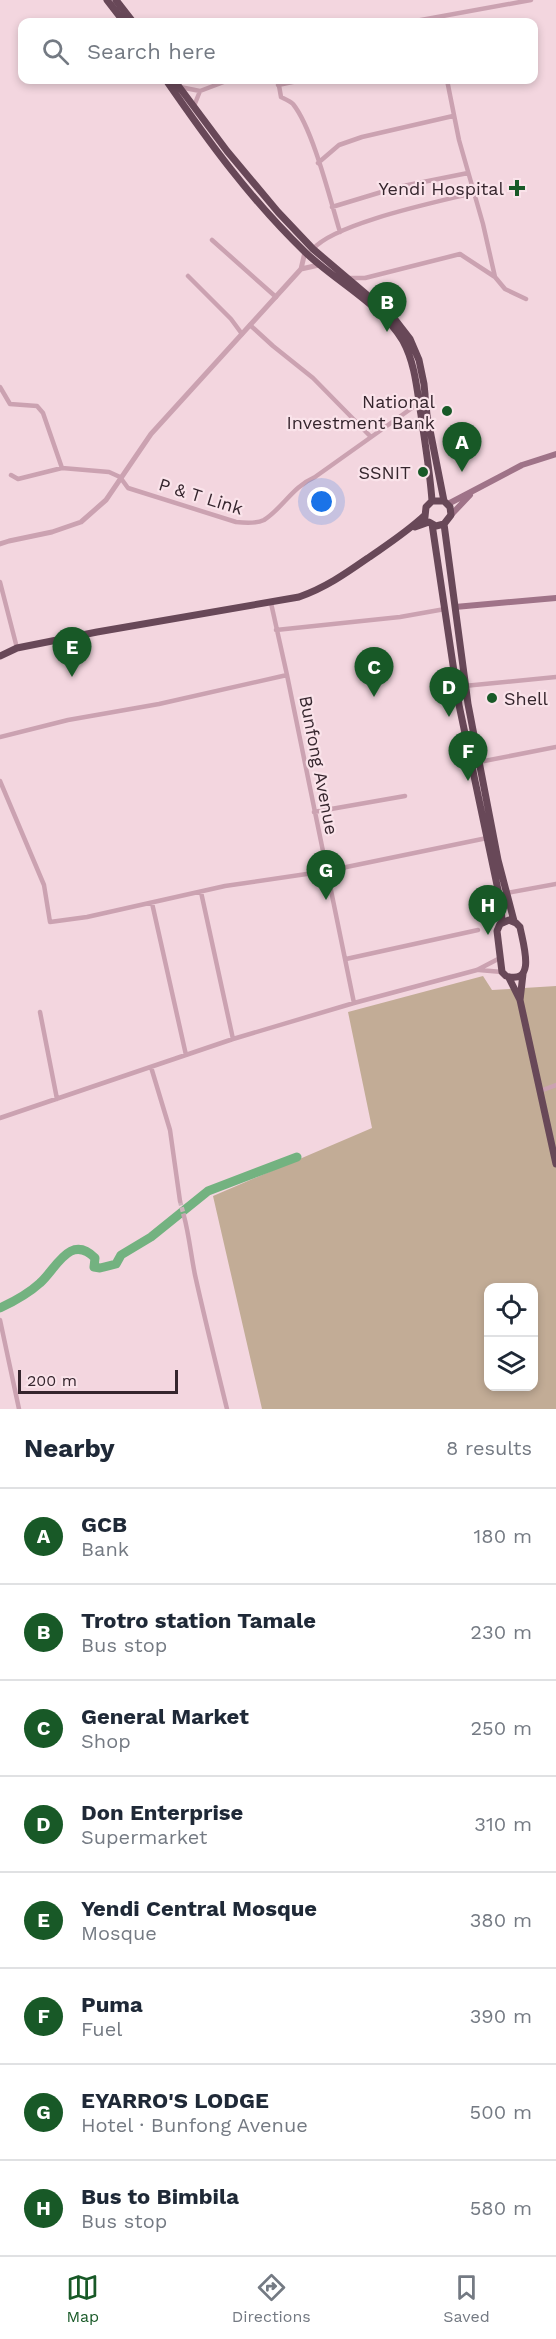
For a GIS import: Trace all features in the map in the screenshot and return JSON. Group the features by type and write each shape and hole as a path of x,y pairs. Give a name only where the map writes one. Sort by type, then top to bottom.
{"highway":[{"path":"107,0 121,18"},
{"path":"116,0 129,18"},
{"path":"168,84 218,155 309,252 347,278 393,317 410,339 419,360 427,414 446,502 451,515 444,524 464,686 498,860 514,921 520,927 526,968 523,974 520,1000"},
{"path":"177,84 226,151 319,265 383,316 402,339 413,369 432,501"},
{"path":"446,502 432,501 426,507 445,609 459,705 501,904 502,922 497,931 502,972 509,978 520,1000 556,1164"},
{"path":"0,656 17,648 298,597 320,589 410,529 428,520 444,524"},
{"path":"502,922 514,921"},
{"path":"509,978 523,974"}],"main road":[{"path":"446,502 472,493 522,465 556,454"},
{"path":"451,515 472,493"},
{"path":"455,607 556,598"}],"street":[{"path":"444,18 531,0"},
{"path":"180,87 200,91 218,84"},
{"path":"278,84 281,97 291,102 301,119 340,232"},
{"path":"448,84 453,116 495,277"},
{"path":"194,106 200,91"},
{"path":"318,163 339,145 362,137 453,116"},
{"path":"332,207 398,187 468,173"},
{"path":"0,544 81,522 106,500 151,434 301,269 309,252 320,241 388,215 473,193"},
{"path":"212,240 276,297"},
{"path":"347,278 365,278 460,254 495,277 505,289 526,299"},
{"path":"301,269 319,265"},
{"path":"188,276 231,319 242,334"},
{"path":"250,325 313,378 370,436"},
{"path":"0,387 9,404 38,406 44,413 62,468"},
{"name":"P & T Link","path":"120,477 128,488 236,522 247,524 264,520 303,482 315,477 419,403"},
{"path":"11,475 18,479 62,468 109,472 120,477"},
{"path":"0,582 17,648"},
{"name":"Bunfong Avenue","path":"271,603 354,1003"},
{"path":"276,630 400,617 445,609"},
{"path":"0,737 68,720 159,704 287,675"},
{"path":"464,686 556,677"},
{"path":"478,762 556,747"},
{"path":"0,781 41,876 50,922 87,917 254,881 327,871 487,838"},
{"path":"314,812 405,796"},
{"path":"507,893 556,884"},
{"path":"201,892 233,1039"},
{"path":"152,903 186,1055"},
{"path":"346,959 478,930"},
{"path":"0,1118 233,1039 477,970 500,958"},
{"path":"477,970 502,972"},
{"path":"40,1012 57,1099"},
{"path":"151,1067 170,1130 180,1201"},
{"path":"540,1091 556,1085"},
{"path":"184,1216 202,1309 227,1409"},
{"path":"0,1320 19,1409"}],"shaded area":[{"path":"483,976 492,990 556,986 556,1409 262,1409 213,1196 372,1128 348,1012"}],"waterway":[{"path":"0,1308 35,1287 71,1251 78,1249 86,1251 95,1258 94,1267 100,1268 116,1264 121,1255 151,1237 208,1191 297,1157"}],"tunnel":[{"path":"180,1201 184,1216"}],"place":[{"name":"Yendi Hospital","path":"517,188"},
{"name":"Trotro station Tamale","path":"387,332"},
{"name":"National Investment Bank","path":"447,411"},
{"name":"SSNIT","path":"423,472"},
{"name":"GCB","path":"462,472"},
{"name":"Yendi Central Mosque","path":"72,677"},
{"name":"General Market","path":"374,697"},
{"name":"Shell","path":"492,698"},
{"name":"Don Enterprise","path":"449,717"},
{"name":"Puma","path":"468,781"},
{"name":"EYARRO'S LODGE","path":"326,900"},
{"name":"Bus to Bimbila","path":"488,935"}]}
